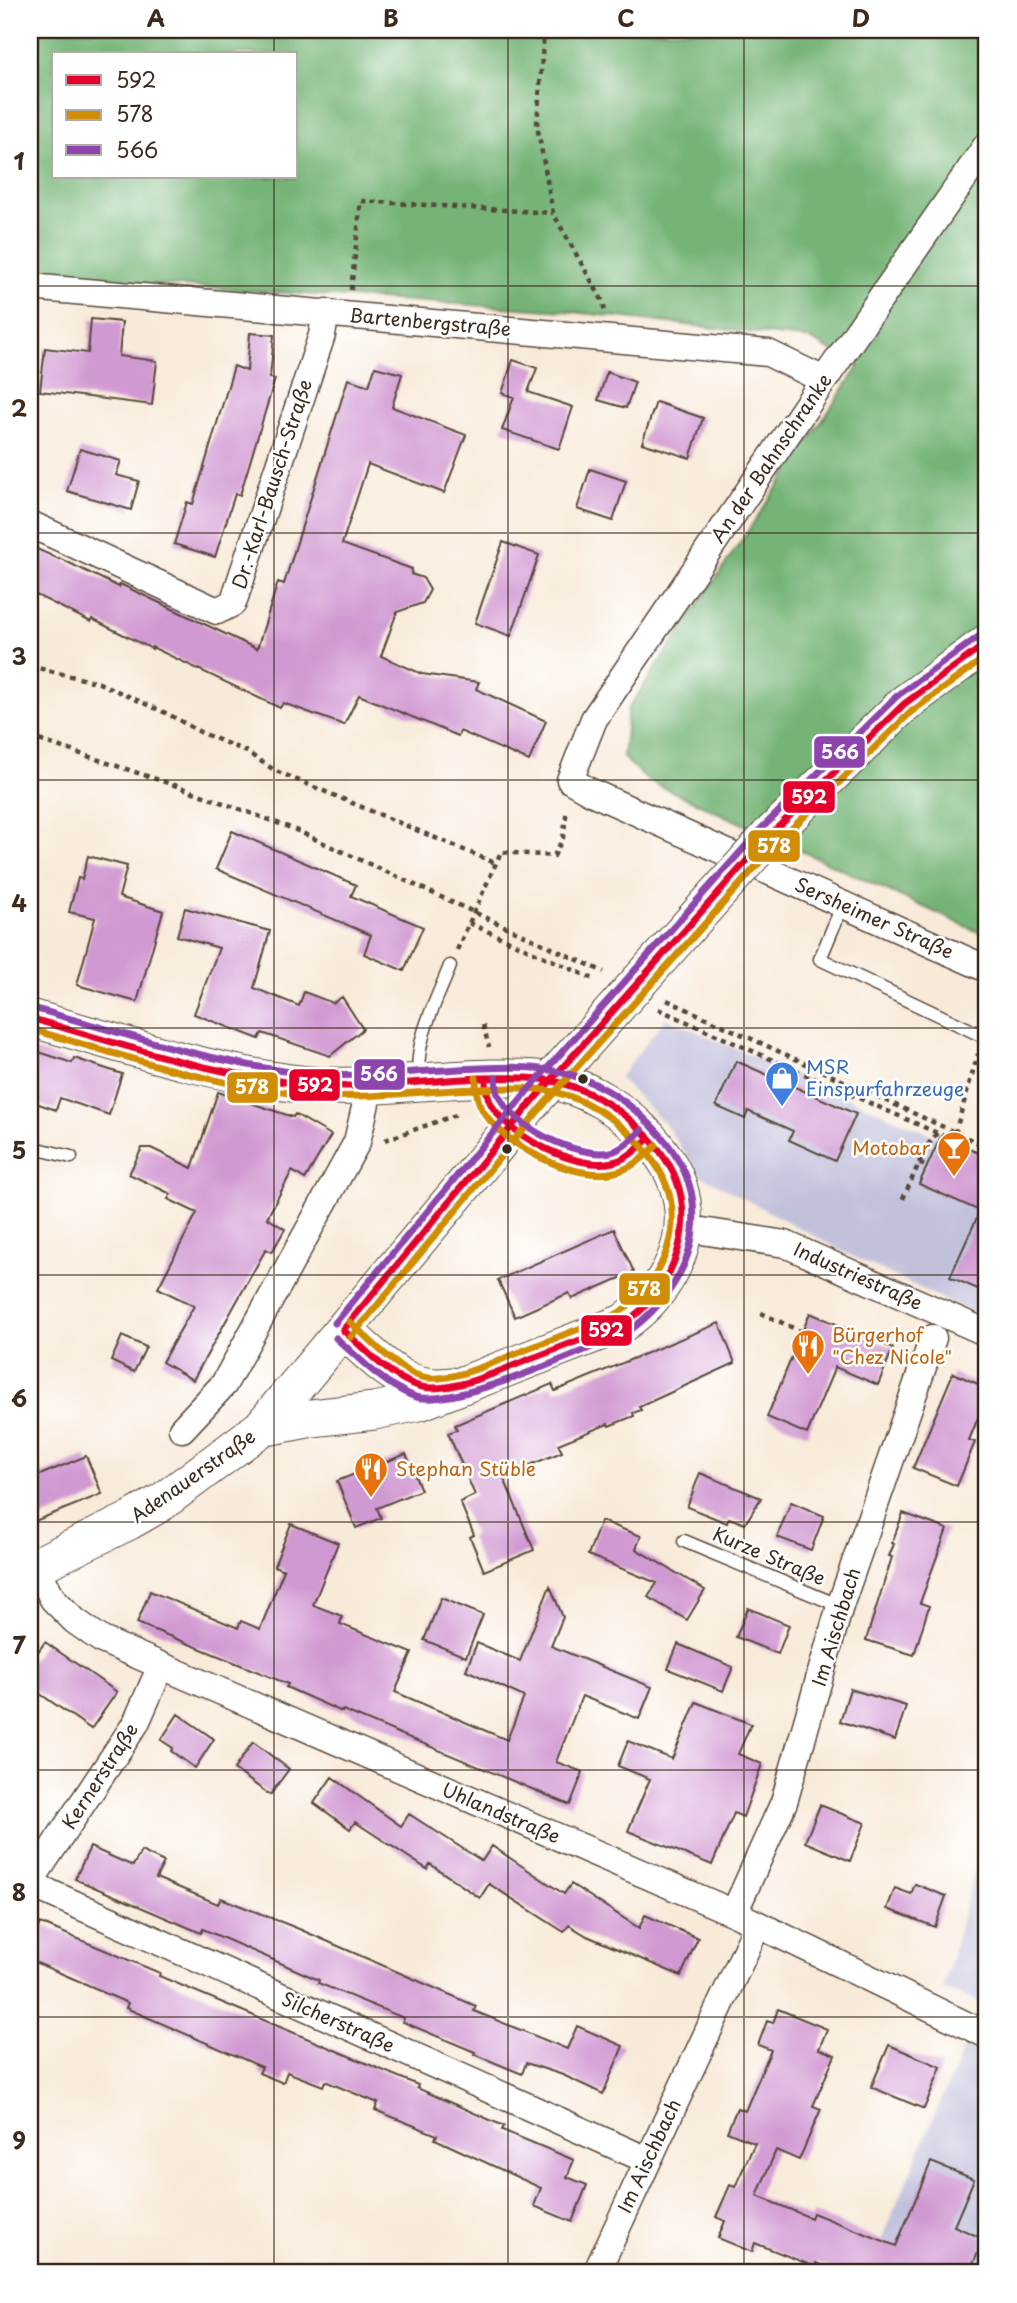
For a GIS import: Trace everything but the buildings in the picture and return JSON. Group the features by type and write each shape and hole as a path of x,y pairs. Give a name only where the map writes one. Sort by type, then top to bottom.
{"main road":[{"name":"Adenauerstraße","path":"33,1568 162,1502 261,1428 537,1096 768,837 904,704 987,643"},
{"path":"30,1018 216,1069 292,1083 336,1087 419,1081 488,1089 529,1078 564,1083 611,1106 632,1121 671,1167 680,1191 683,1228 678,1255 666,1282 643,1308 623,1323 419,1402 261,1428"},
{"path":"343,1330 395,1375 407,1382 419,1387 439,1388 466,1384"}],"street":[{"name":"An der Bahnschranke","path":"570,780 594,719 987,145"},
{"name":"Bartenbergstraße","path":"30,287 768,353 824,380"},
{"name":"Dr.-Karl-Bausch-Straße","path":"30,524 217,611 233,603 321,335 337,313"},
{"name":"Sersheimer Straße","path":"570,780 591,792 987,969"},
{"path":"182,1429 225,1384 357,1142 366,1103 366,1085"},
{"name":"Industriestraße","path":"683,1228 785,1244 987,1333"},
{"name":"Im Aischbach","path":"734,1913 784,1802 840,1606 933,1338"},
{"name":"Uhlandstraße","path":"33,1568 53,1599 75,1621 102,1640 734,1913 987,2035"},
{"name":"Kernerstraße","path":"30,1883 136,1723 161,1666"},
{"name":"Silcherstraße","path":"30,1883 647,2160"},
{"name":"Im Aischbach","path":"596,2273 757,1926"}],"lane":[{"path":"843,904 820,959 985,1037"},
{"path":"419,1081 417,1063 424,1034 450,966"},
{"path":"488,1089 502,1118 540,1146 577,1161 610,1163 629,1155 649,1138"},
{"path":"30,1147 71,1157"},
{"name":"Kurze Straße","path":"684,1541 840,1606"}],"path":[{"path":"544,30 537,125 553,213 602,300 612,339"},
{"path":"337,313 361,201 553,213"},
{"path":"30,666 99,683 245,751 275,771 495,863"},
{"path":"30,737 177,786 291,828 614,976"},
{"path":"450,966 501,852 554,856 563,838 570,780"},
{"path":"469,923 596,981"},
{"path":"664,999 987,1147"},
{"path":"647,1003 953,1140 985,1037"},
{"path":"357,1142 379,1142 446,1119 488,1089"},
{"path":"903,1199 927,1146 937,1133"},
{"path":"919,1163 927,1167"},
{"path":"761,1313 802,1332"}],"shaded area":[{"path":"666,1018 987,1159 987,1320 852,1256 700,1175 665,1124 619,1078"},
{"path":"987,1824 987,2273 867,2273 983,2003 943,1989"}],"green space":[{"path":"30,30 987,30 987,936 647,780 623,757 628,709 859,366 810,339 565,311 150,284 30,272"}],"transit line":[{"name":"566","path":"335,1323 529,1089 760,830 897,696 981,635"},
{"name":"592","path":"343,1330 537,1096 768,837 904,704 987,643"},
{"name":"578","path":"351,1337 545,1103 776,844 911,712 987,656"},
{"name":"566","path":"33,1008 192,1053 290,1072 361,1075 510,1067 572,1075 597,1085 630,1106 650,1124 678,1159 688,1180 693,1202 694,1222 686,1259 669,1291 657,1306 628,1332 552,1364 487,1387 431,1398 413,1396 392,1385 336,1338"},
{"name":"592","path":"30,1018 193,1064 293,1083 363,1086 481,1078 557,1082 590,1094 620,1112 650,1139 673,1172 681,1199 683,1219 675,1260 654,1296 624,1323 487,1376 457,1385 430,1388 418,1386 397,1376 343,1330"},
{"name":"578","path":"30,1029 190,1074 289,1093 359,1096 516,1088 555,1092 600,1111 627,1131 649,1155 667,1187 672,1207 672,1227 660,1266 636,1299 609,1318 474,1370 433,1378 422,1377 403,1368 350,1322"},
{"name":"578","path":"476,1078 480,1106 496,1126 526,1149 562,1167 599,1174 615,1172 632,1165 656,1146"},
{"name":"592","path":"486,1078 490,1102 503,1120 531,1141 565,1157 582,1162 613,1162 628,1155 649,1138"},
{"name":"566","path":"496,1078 498,1094 516,1118 547,1138 564,1145 597,1153 611,1152 624,1146 642,1130"}],"place":[{"name":"MSR Einspurfahrzeuge","path":"782,1108"},
{"name":"Motobar","path":"954,1178"},
{"name":"Bürgerhof \"Chez Nicole\"","path":"808,1376"},
{"name":"Stephan Stüble","path":"371,1499"}]}
